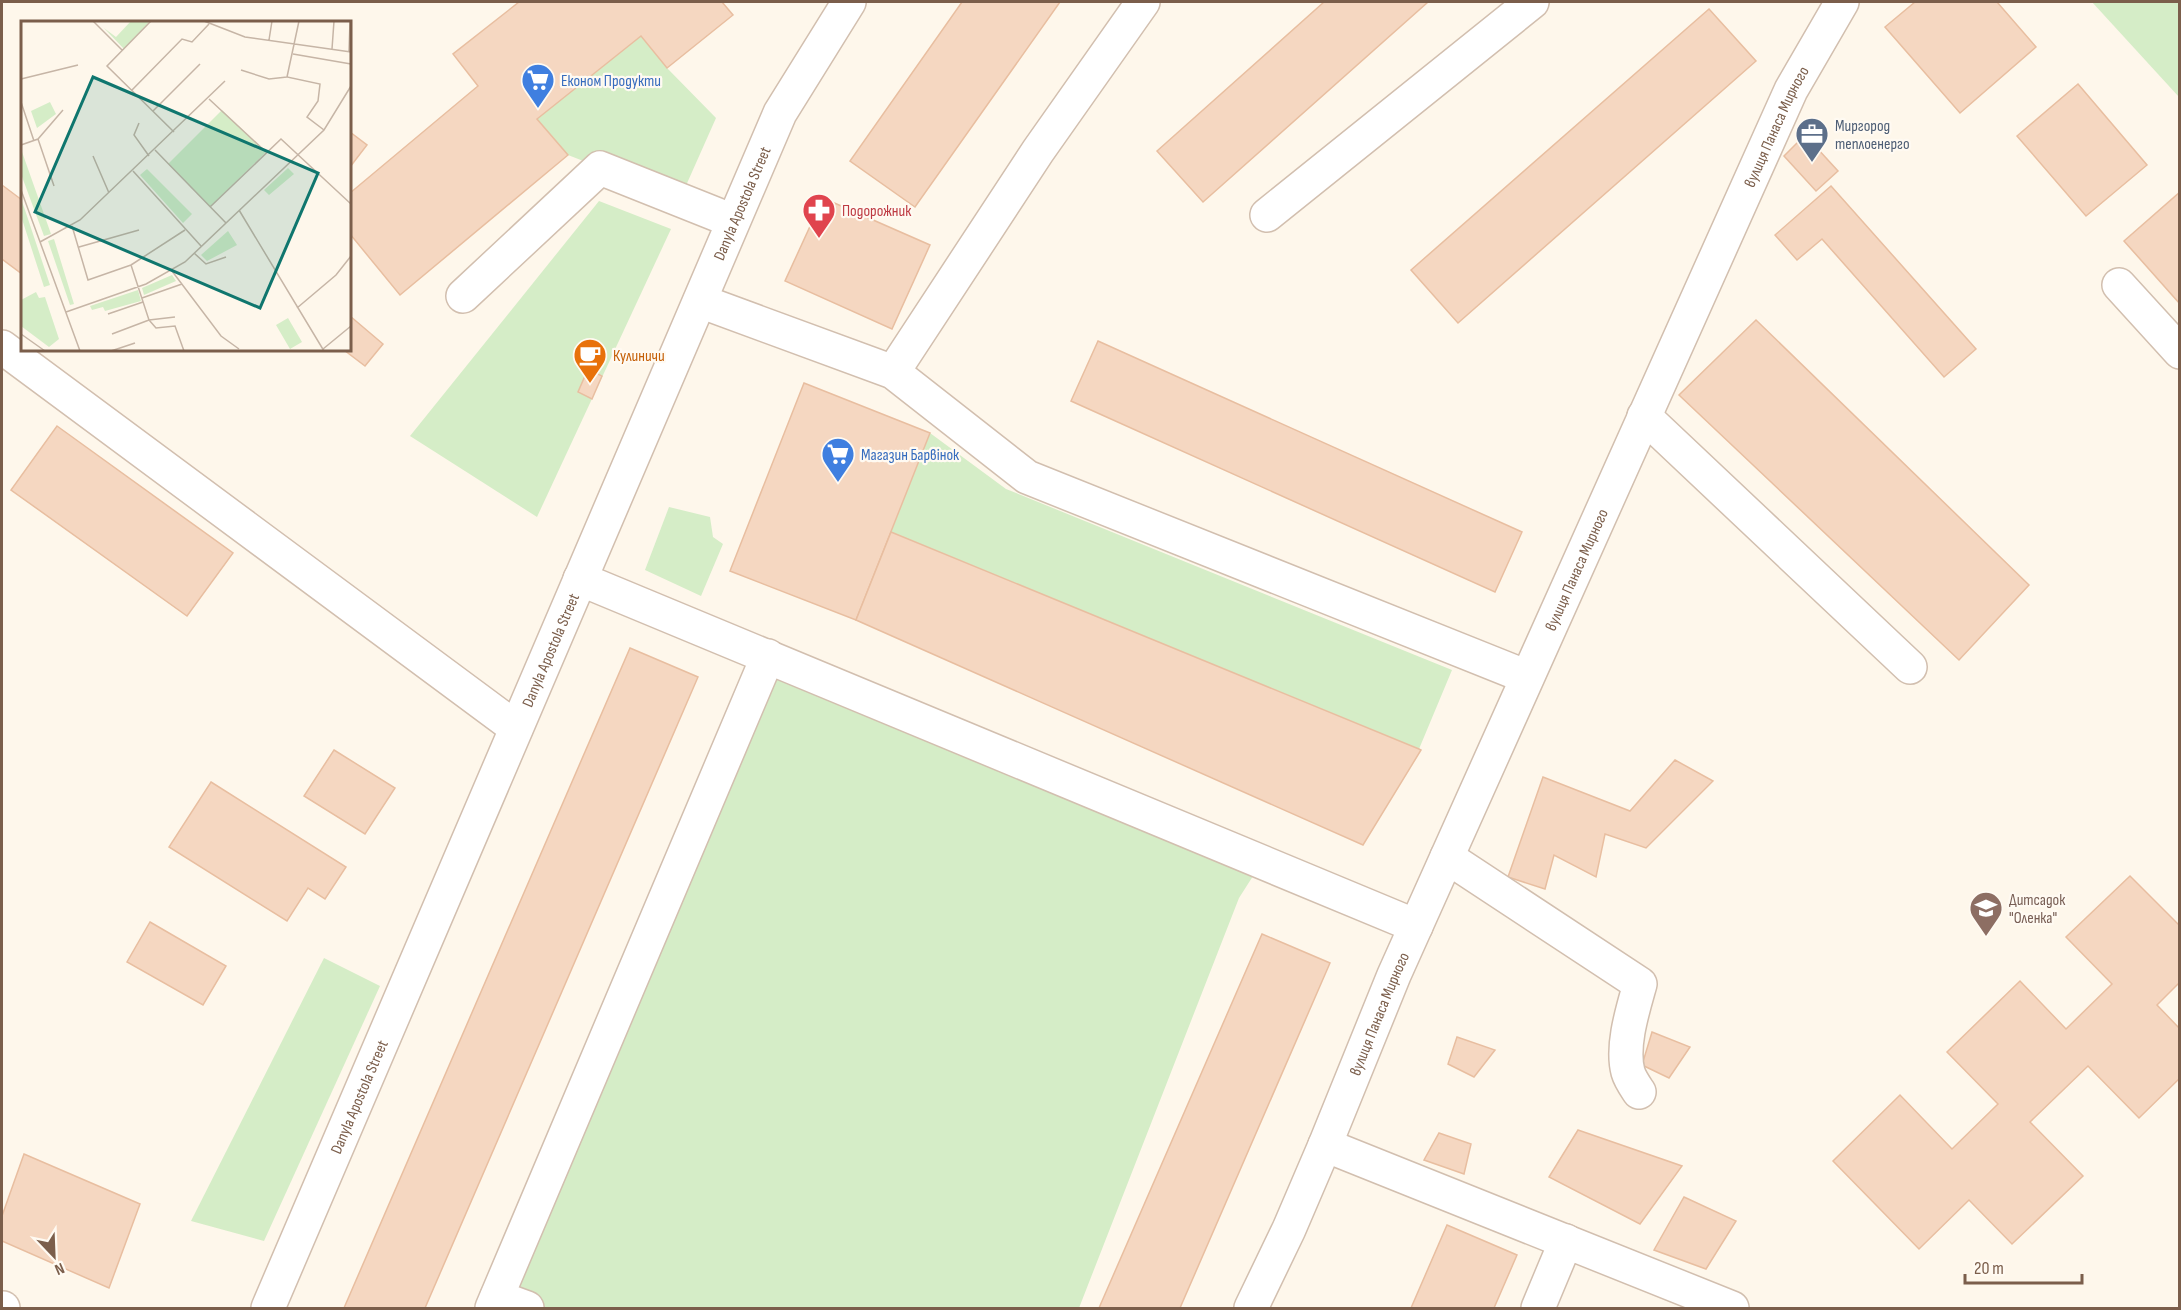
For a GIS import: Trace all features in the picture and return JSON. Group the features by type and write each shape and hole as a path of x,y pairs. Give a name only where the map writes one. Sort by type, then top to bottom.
{"street":[{"name":"Danyla Apostola Street","path":"268,1308 780,113 849,2"},
{"path":"893,372 1038,151 1143,2"},
{"path":"1266,215 1532,2"},
{"name":"вулиця Панаса Мирного","path":"1251,1308 1326,1145 1394,975 1791,90 1831,7"},
{"path":"463,296 600,168 733,221"},
{"path":"2118,285 2180,352"},
{"path":"700,301 893,372 1027,477 1527,677"},
{"path":"2,346 516,728"},
{"path":"1644,416 1910,667"},
{"path":"580,579 1416,926"},
{"path":"527,1308 494,1303 768,656"},
{"path":"1447,857 1640,984 1629,1031 1626,1059 1628,1073 1639,1092"},
{"path":"1326,1145 1732,1308"},
{"path":"1538,1308 1566,1241"}],"green space":[{"path":"2092,2 2179,2 2179,97"},
{"path":"641,36 667,68 716,118 680,199 568,155 537,119"},
{"path":"599,201 671,229 537,517 410,436"},
{"path":"930,433 1006,489 1452,670 1419,749 891,532"},
{"path":"669,507 710,517 713,537 723,544 701,596 645,570"},
{"path":"768,656 1262,862 1239,898 1079,1308 527,1308 497,1297"},
{"path":"324,958 380,986 264,1241 191,1221"}],"building":[{"path":"519,2 722,2 733,15 667,68 641,36 537,119 568,155 400,295 351,235 351,192 478,86 453,54"},
{"path":"962,2 1060,2 915,207 850,161"},
{"path":"1324,2 1428,2 1203,202 1157,151"},
{"path":"1915,2 1997,2 2036,47 1960,113 1885,27"},
{"path":"1709,9 1756,61 1458,323 1411,270"},
{"path":"2078,84 2147,165 2086,216 2017,136"},
{"path":"351,133 367,145 351,166"},
{"path":"1805,135 1838,171 1816,191 1784,156"},
{"path":"2,185 21,199 21,273 2,259"},
{"path":"1831,186 1976,349 1944,377 1822,239 1797,260 1775,235"},
{"path":"2180,192 2180,304 2124,241"},
{"path":"823,198 930,245 892,329 785,281"},
{"path":"351,317 383,344 365,366 345,351 351,351"},
{"path":"1756,320 2029,585 1959,660 1679,395"},
{"path":"1098,341 1522,532 1495,592 1071,401"},
{"name":"Кулиничи","path":"588,369 602,376 592,399 578,392"},
{"name":"Магазин Барвінок","path":"804,383 930,433 856,620 730,571"},
{"path":"57,426 233,553 187,616 11,490"},
{"path":"891,532 1421,750 1363,845 856,620"},
{"path":"630,648 698,677 425,1308 344,1308"},
{"path":"334,750 395,788 365,834 304,796"},
{"path":"1675,760 1713,781 1646,848 1605,834 1596,877 1554,855 1545,889 1508,877 1543,777 1630,811"},
{"path":"211,782 346,867 325,899 308,888 287,921 169,847"},
{"path":"2130,876 2180,926 2180,982 2157,1005 2180,1029 2180,1078 2139,1118 2088,1066 2030,1122 2083,1176 2012,1244 1969,1200 1919,1249 1833,1161 1900,1095 1952,1149 1998,1104 1947,1052 2020,981 2066,1029 2112,984 2066,937"},
{"path":"150,922 226,966 203,1005 127,962"},
{"path":"1262,934 1330,963 1180,1308 1099,1308"},
{"path":"1652,1032 1690,1047 1669,1078 1642,1065"},
{"path":"1457,1037 1495,1050 1474,1077 1448,1064"},
{"path":"1578,1130 1682,1166 1640,1224 1549,1177"},
{"path":"1439,1133 1471,1144 1464,1174 1424,1160"},
{"path":"24,1154 140,1204 109,1288 2,1241 2,1216"},
{"path":"1684,1197 1736,1221 1706,1269 1654,1250"},
{"path":"1447,1225 1517,1255 1494,1308 1411,1308"}],"place":[{"name":"Економ Продукти","path":"538,109"},
{"name":"Миргород теплоенерго","path":"1812,163"},
{"name":"Подорожник","path":"819,239"},
{"name":"Кулиничи","path":"590,384"},
{"name":"Магазин Барвінок","path":"838,483"},
{"name":"Дитсадок \"Оленка\"","path":"1986,937"}]}
